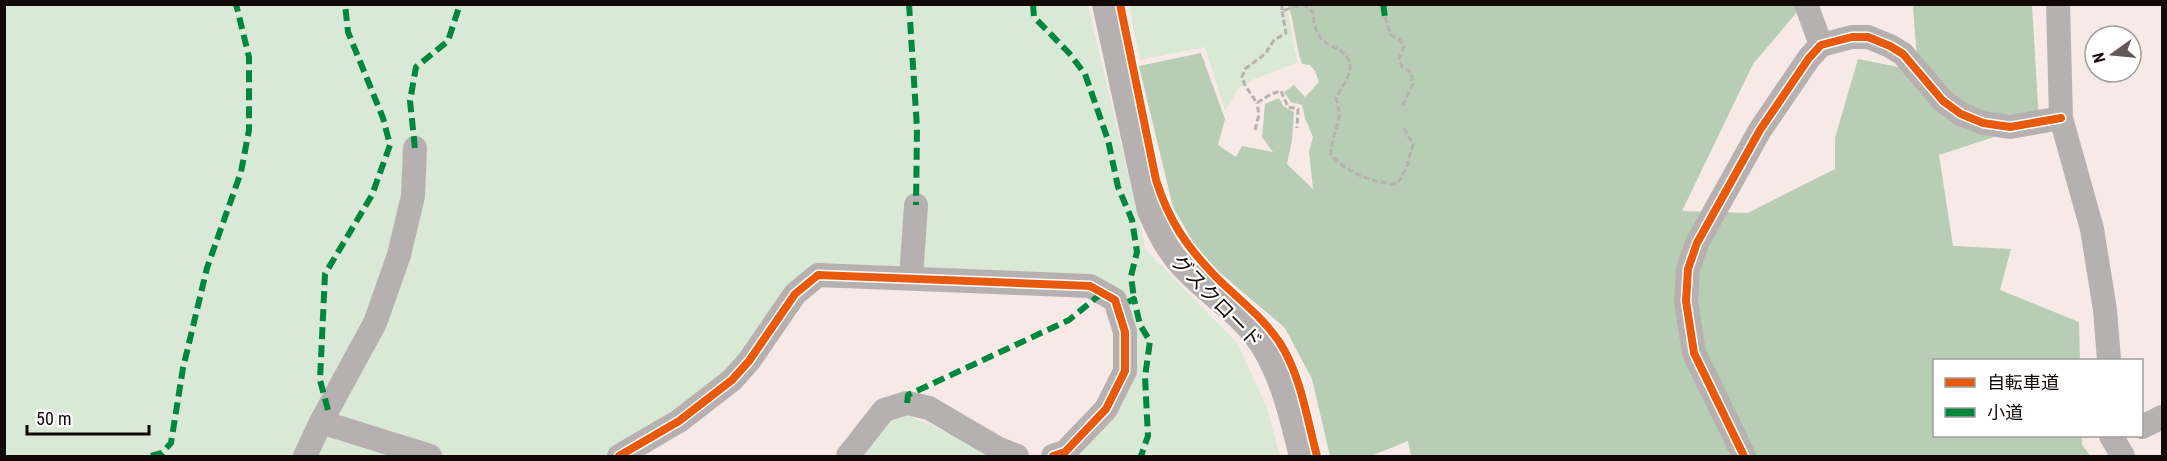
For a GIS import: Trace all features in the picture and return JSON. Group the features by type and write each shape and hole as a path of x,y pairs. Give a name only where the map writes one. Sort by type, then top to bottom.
{"street":[{"name":"グスクロード","path":"1104,4 1149,211 1159,234 1183,267 1232,311 1260,342 1282,386 1301,456"},
{"path":"1806,4 1821,45"},
{"path":"2058,4 2061,118 2092,229 2105,310 2109,359"},
{"path":"1744,456 1694,353 1686,301 1688,268 1697,243 1760,130 1809,58 1821,45 1852,36 1868,38 1890,46 1903,54 1943,101 1961,114 1983,123 2010,127 2061,118"},
{"path":"305,456 375,323 399,255 412,196 415,148"},
{"path":"911,278 916,205"},
{"path":"619,456 679,421 732,380 749,361 795,294 818,275 1090,286 1115,300 1125,332 1125,371 1106,409 1065,452 1053,456"},
{"path":"848,456 884,410 907,403 929,408 1017,456"},
{"path":"2143,427 2163,417"},
{"path":"321,422 430,456"}],"path":[{"path":"1256,130 1259,115 1257,103 1242,77 1245,69 1265,54 1274,39 1286,33 1282,4"},
{"path":"1282,11 1303,4 1313,12 1315,29 1324,42 1338,48 1348,58 1350,68 1336,98 1340,110 1340,122 1331,141 1331,155 1340,164 1379,183 1397,184 1406,170 1413,144 1403,127"},
{"path":"1385,17 1391,35 1400,40 1404,47 1399,58 1402,67 1411,72 1413,84 1402,107"},
{"path":"1257,103 1271,94 1281,92 1288,107 1298,109 1298,128"}],"green space":[{"path":"4,5 1088,5 1146,250 1238,344 1267,408 1280,456 1072,456 1117,412 1117,292 822,264 717,382 605,456 5,456"},
{"path":"1129,5 1286,5 1298,62 1252,80 1238,89 1225,111 1205,47 1140,60"},
{"path":"1288,5 1803,5 1753,64 1682,211 1748,213 1835,169 1835,138 1858,59 1918,71 1913,7 1917,5 2032,5 2039,122 1939,155 1953,246 2011,249 2000,290 2079,322 2080,359 1933,359 1933,437 2082,437 2082,444 2090,456 1411,456 1408,441 1371,456 1330,456 1312,379 1285,328 1218,271 1195,245 1173,207 1139,66 1201,53 1225,119 1218,145 1236,157 1242,146 1273,152 1262,137 1265,104 1279,98 1283,106 1294,112 1287,164 1313,189 1309,152 1313,137 1302,105 1291,102 1284,92 1294,85 1305,97 1319,82 1310,65 1302,64"},
{"path":"905,414 996,456 855,456 877,425"}],"marked path":[{"path":"151,456 162,453 171,443 183,368 207,268 241,172 249,130 249,57 236,4"},
{"path":"328,410 320,380 325,274 372,195 390,145 383,118 348,32 345,4"},
{"path":"415,148 410,101 416,67 448,41 460,4"},
{"path":"909,4 917,128 916,205"},
{"path":"1033,4 1034,17 1069,53 1085,74 1108,140 1118,187 1132,220 1137,252 1131,276 1134,299"},
{"path":"1383,4 1385,17"},
{"path":"907,403 908,395 1069,320 1102,293"},
{"path":"1128,302 1134,299 1140,325 1150,341 1145,377 1148,436 1141,456"}],"cycle path":[{"path":"1120,4 1156,180 1167,208 1196,255 1258,316 1280,343 1298,384 1317,456"},
{"path":"1744,456 1694,353 1686,301 1688,269 1697,243 1760,130 1809,58 1821,45 1852,37 1868,37 1890,46 1903,54 1943,101 1961,114 1983,123 2010,127 2061,118"},
{"path":"619,456 679,421 732,380 749,361 795,294 818,275 1090,286 1115,300 1125,332 1125,371 1106,409 1065,452 1053,456"}]}
